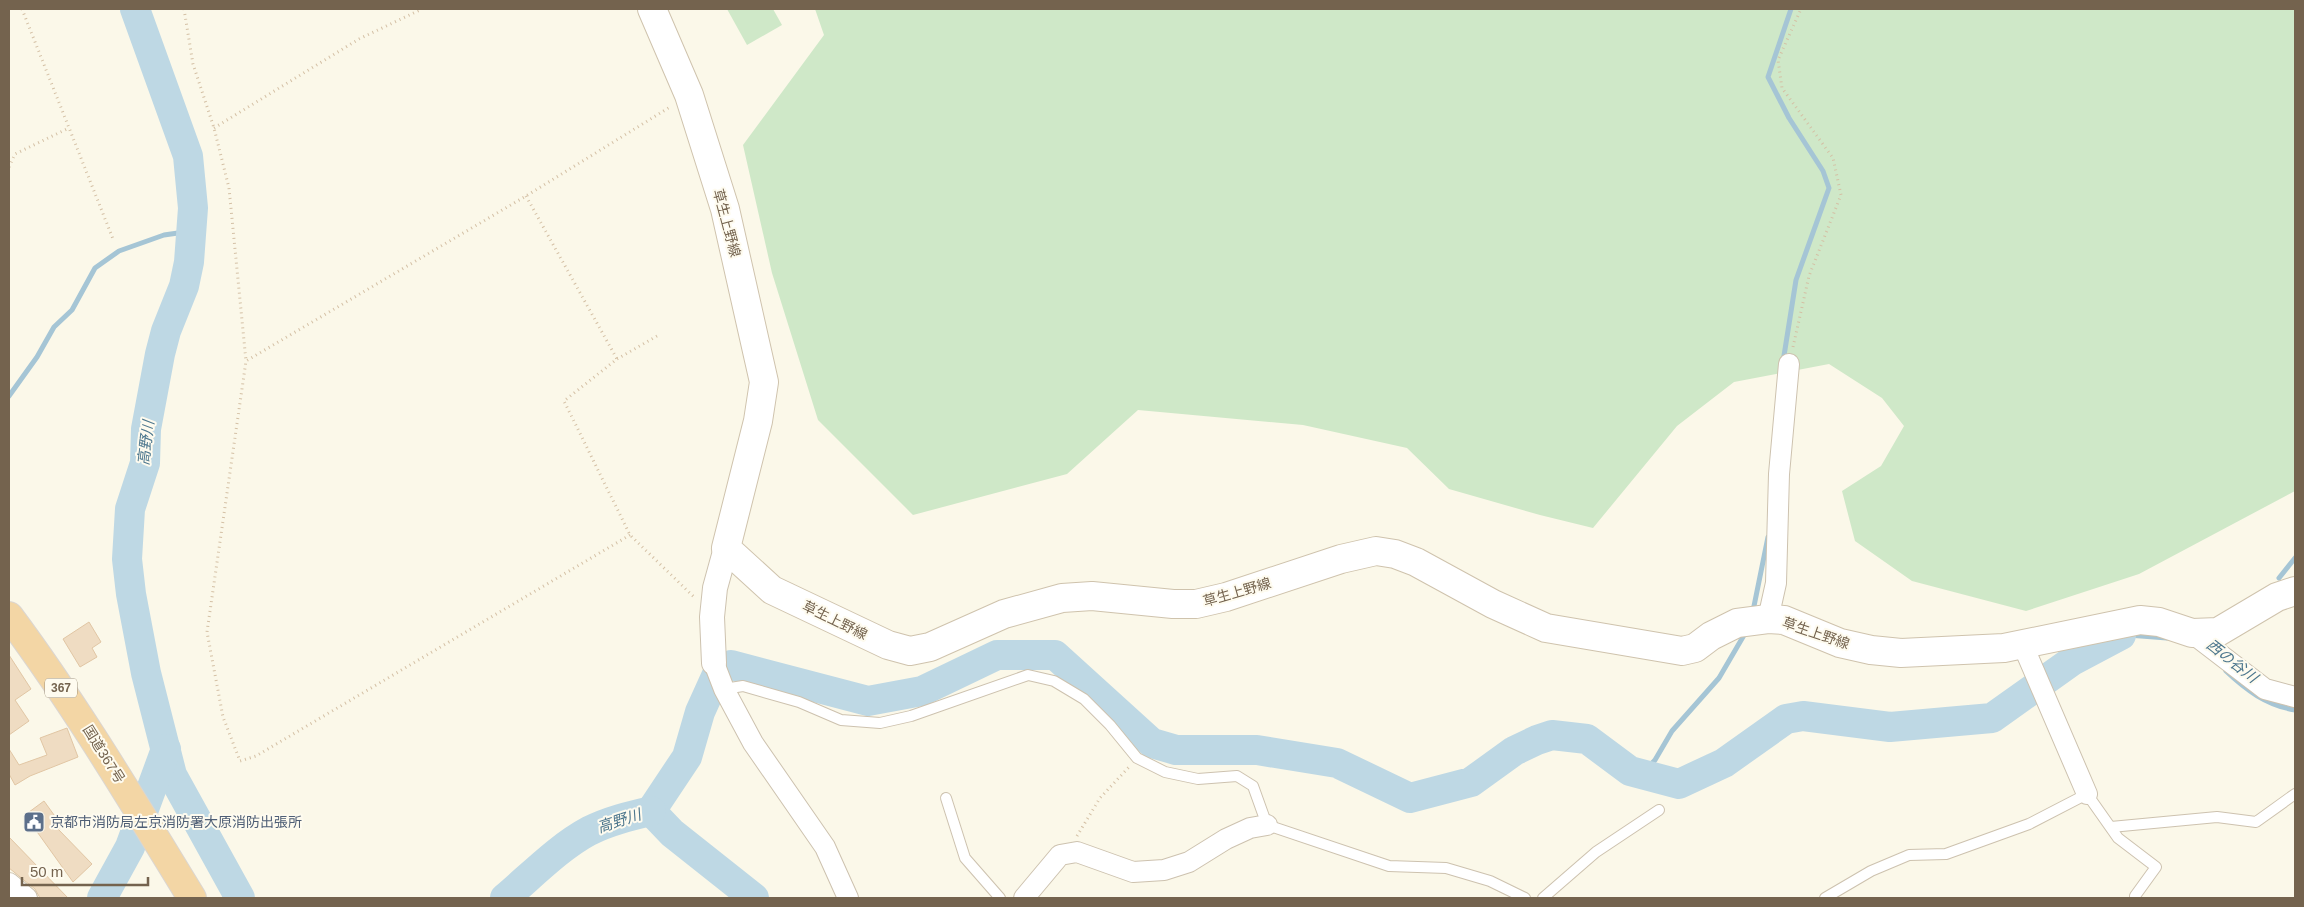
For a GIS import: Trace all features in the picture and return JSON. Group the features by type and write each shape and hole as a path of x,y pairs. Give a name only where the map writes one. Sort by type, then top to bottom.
{"highway":[{"name":"国道367号","path":"9,616 58,683 110,763 192,898"}],"main road":[{"name":"草生上野線","path":"652,9 690,95 725,209 758,348 764,382 758,422 726,548 772,590 888,645 910,651 930,647 1004,614 1062,598 1092,596 1173,604 1196,604 1226,597 1341,559 1376,552 1395,554 1416,562 1492,604 1546,628 1682,651 1695,648 1711,636 1737,623 1768,619 1784,620 1840,643 1871,650 1901,653 2004,648 2140,620 2159,622 2192,633 2218,632 2277,597 2295,591"}],"street":[{"path":"1768,619 1776,584 1779,474 1789,364"},
{"path":"726,548 715,588 712,617 714,663 724,688 753,743 825,847 848,898"},
{"path":"2192,633 2265,689 2295,697"},
{"path":"2022,643 2088,794"},
{"path":"1024,898 1047,868 1060,855 1077,852 1133,872 1164,870 1189,862 1226,839 1250,828 1267,825"},
{"path":"9,883 27,898"}],"lane":[{"path":"724,688 743,686 799,702 841,720 880,723 911,716 1028,675 1054,681 1084,699 1110,725 1137,758 1165,772 1198,779 1237,776 1253,786 1267,825 1389,866 1446,868 1490,881 1525,898"},
{"path":"1825,898 1871,871 1908,855 1946,854 2029,824 2088,794 2118,838 2156,867 2135,896"},
{"path":"2111,828 2217,817 2256,822 2295,794"},
{"path":"946,798 965,858 1000,898"},
{"path":"1543,898 1596,852 1659,810"}],"path":[{"path":"22,9 113,239"},
{"path":"184,9 193,64 214,128 229,188 246,361 208,632 223,717 240,761 256,756 630,535"},
{"path":"214,128 359,39 422,9"},
{"path":"1789,364 1809,276 1841,195 1833,158 1782,88 1778,60 1802,9"},
{"path":"246,361 526,196 690,95"},
{"path":"9,167 16,154 69,128"},
{"path":"526,196 617,359"},
{"path":"657,336 617,359 564,401 630,535 685,586 712,617"},
{"path":"1067,854 1100,798 1137,758"}],"green space":[{"path":"727,9 773,9 782,25 747,45"},
{"path":"815,9 2295,9 2295,491 2139,574 2026,611 1912,581 1855,541 1842,491 1881,466 1904,426 1882,398 1829,364 1734,382 1677,426 1593,528 1449,489 1407,448 1303,425 1138,410 1067,474 913,515 818,420 772,273 743,145 824,35"}],"building":[{"path":"89,622 101,642 92,648 97,657 80,667 63,639"},
{"path":"9,655 31,689 15,700 29,721 9,735"},
{"path":"67,728 78,757 30,776 15,785 9,774 9,749 19,765 47,755 40,738"},
{"path":"44,801 62,826 58,829 92,864 73,882 25,815"},
{"path":"9,837 68,898 40,898 35,889 9,868"}],"waterway":[{"name":"高野川","path":"135,9 188,156 193,208 189,262 184,286 166,331 160,354 146,429 145,463 130,509 127,559 131,594 146,673 172,775 240,898"},
{"path":"1783,362 1796,280 1829,188 1823,171 1789,118 1768,77 1791,9"},
{"path":"9,396 37,357 54,327 72,310 95,268 119,251 164,235 192,231"},
{"path":"1753,611 1768,537"},
{"path":"2279,578 2295,558"},
{"path":"1643,773 1655,760 1672,731 1719,678 1747,630"},
{"path":"651,811 687,757 700,712 719,670 731,665 868,701 922,691 997,655 1055,655 1152,743 1176,750 1257,750 1337,763 1410,798 1471,782 1514,751 1552,735 1587,739 1630,771 1679,784 1724,763 1786,719 1803,716 1890,727 1992,718 2072,661 2121,635"},
{"name":"西の谷川","path":"2128,635 2167,638"},
{"name":"西の谷川","path":"2226,671 2257,696 2285,708 2295,710"},
{"path":"102,898 130,847 166,749"},
{"name":"高野川","path":"651,811 672,833 754,898"},
{"name":"高野川","path":"505,898 556,853 589,831 604,824 651,811"}],"place":[{"name":"京都市消防局左京消防署大原消防出張所","path":"34,822"}]}
